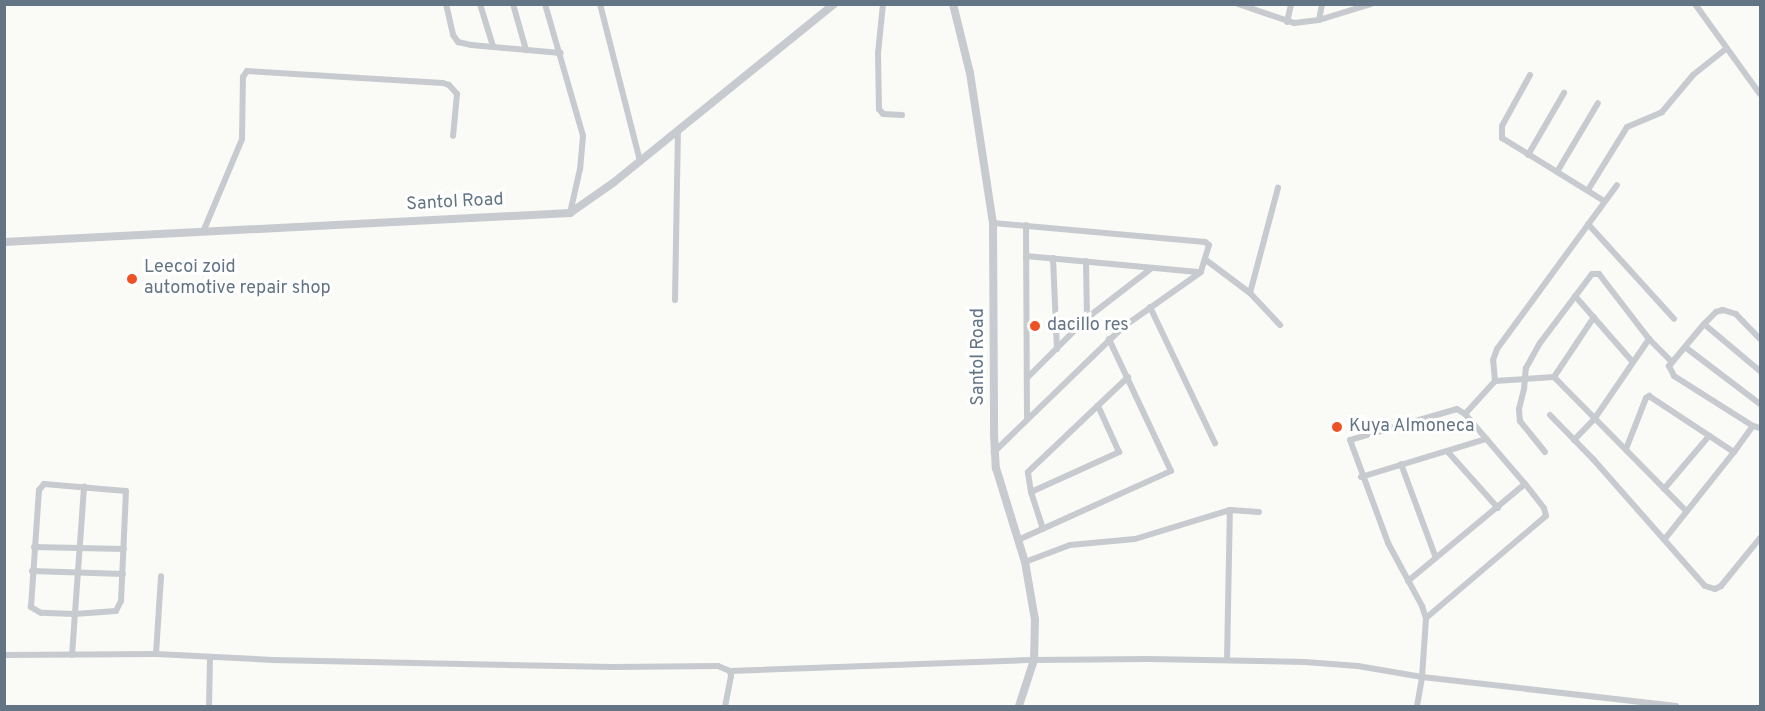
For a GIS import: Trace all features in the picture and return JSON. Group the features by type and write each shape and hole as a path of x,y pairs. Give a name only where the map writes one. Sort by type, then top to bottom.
{"street":[{"path":"446,4 455,39 471,45 561,53"},
{"path":"480,4 493,46"},
{"path":"513,4 526,50"},
{"path":"545,4 561,53 583,136 580,169 570,213"},
{"path":"600,4 640,161"},
{"path":"570,213 678,131 834,4"},
{"path":"883,4 878,53 879,109 884,114 902,115"},
{"name":"Santol Road","path":"953,4 970,73 993,223 994,452 1001,488 1025,562 1035,620 1034,660 1019,706"},
{"path":"1238,4 1287,22 1319,20 1354,7 1371,4"},
{"path":"1263,14 1265,4"},
{"path":"1287,22 1291,4"},
{"path":"1319,20 1322,4"},
{"path":"1695,4 1761,94"},
{"path":"1588,190 1627,127 1662,112 1693,75 1727,48"},
{"path":"203,232 242,139 243,77 247,71 443,83 449,85 457,94 453,136"},
{"path":"1530,75 1500,133 1504,141 1604,201"},
{"path":"1528,155 1564,93"},
{"path":"1557,172 1598,103"},
{"path":"675,300 678,131"},
{"path":"1495,381 1494,354 1617,185"},
{"path":"1250,294 1278,188"},
{"name":"Santol Road","path":"4,242 570,213"},
{"path":"993,223 1205,242 1209,245 1201,272 1109,339 994,452"},
{"path":"1588,224 1674,319"},
{"path":"1026,225 1027,419"},
{"path":"1026,256 1201,272"},
{"path":"1053,258 1057,349"},
{"path":"1206,260 1250,294 1280,325"},
{"path":"1086,261 1087,318"},
{"path":"1028,376 1087,318 1152,268"},
{"path":"1545,452 1520,421 1519,409 1526,368 1536,349 1592,274 1597,273 1649,339 1672,362"},
{"path":"1575,296 1632,361"},
{"path":"1150,307 1215,443"},
{"path":"1761,339 1730,310 1716,312 1669,366 1671,374 1753,426 1761,428"},
{"path":"1554,378 1594,317"},
{"path":"1704,324 1761,371"},
{"path":"1018,540 1171,471 1109,339"},
{"path":"1574,440 1595,418 1649,339"},
{"path":"1685,347 1761,404"},
{"path":"1043,529 1031,492 1028,472 1128,377"},
{"path":"1465,414 1495,381 1554,378 1686,512"},
{"path":"1626,449 1649,396 1734,452"},
{"path":"1031,492 1119,452 1098,406"},
{"path":"1417,706 1422,677 1426,618 1422,606 1388,543 1361,477 1350,440 1352,437 1452,409 1465,414 1525,484 1546,513 1544,519 1426,618"},
{"path":"1550,415 1705,586 1715,589 1761,538"},
{"path":"1664,540 1753,426"},
{"path":"1664,489 1709,436"},
{"path":"1361,477 1486,440"},
{"path":"1448,452 1498,508"},
{"path":"1401,464 1436,558"},
{"path":"1407,581 1525,484"},
{"path":"41,485 84,486 126,491 121,602 116,611 74,614 34,611 30,603 34,547 41,485"},
{"path":"72,655 84,486"},
{"path":"1025,562 1070,545 1135,539 1230,510 1259,512"},
{"path":"1227,660 1230,510"},
{"path":"34,547 124,549"},
{"path":"32,571 123,574"},
{"path":"156,654 161,576"},
{"path":"4,655 156,654 612,667 718,666 730,671 1034,660 1227,660 1358,666 1422,677 1676,706"},
{"path":"209,706 210,657"},
{"path":"725,706 730,671"}],"place":[{"name":"Leecoi zoid automotive repair shop","path":"132,279"},
{"name":"dacillo res","path":"1035,326"},
{"name":"Kuya Almoneca","path":"1337,427"}]}
